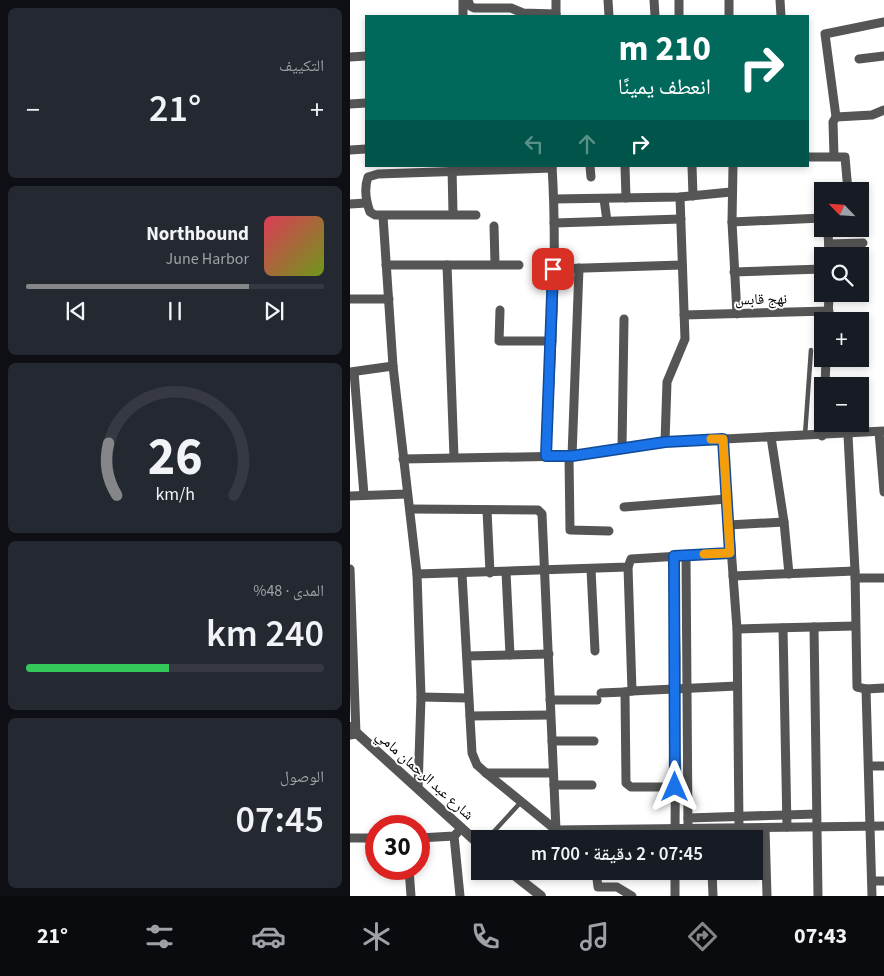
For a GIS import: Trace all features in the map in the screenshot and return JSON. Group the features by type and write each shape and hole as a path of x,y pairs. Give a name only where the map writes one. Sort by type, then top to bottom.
{"street":[{"path":"463,15 464,0"},
{"path":"468,0 470,6 474,8 511,8 523,13 556,15 556,0"},
{"path":"608,0 609,15"},
{"path":"654,0 654,15"},
{"path":"679,0 679,15"},
{"path":"729,0 729,15"},
{"path":"780,0 782,15"},
{"path":"834,156 834,122 836,117 825,34 884,22"},
{"path":"350,57 365,56"},
{"path":"859,59 884,56"},
{"path":"350,104 365,103"},
{"path":"836,117 872,114 884,110"},
{"path":"350,150 365,149"},
{"path":"809,157 844,156 847,159 848,182"},
{"path":"476,215 382,216 370,212 366,203 366,182 368,177 372,175 452,168 552,167 554,199 552,341 546,456"},
{"path":"590,167 591,177"},
{"path":"625,167 626,198"},
{"path":"692,167 692,196"},
{"path":"733,167 731,192 737,314"},
{"path":"452,168 453,214"},
{"path":"554,199 680,197 731,192"},
{"path":"665,442 667,382 684,345 680,197"},
{"path":"604,199 607,221"},
{"path":"350,204 366,203"},
{"path":"382,216 393,366 418,574 422,697 418,789"},
{"path":"554,223 681,218"},
{"path":"732,222 814,218"},
{"path":"494,226 494,264"},
{"path":"829,238 829,244 864,243"},
{"path":"386,264 519,264"},
{"path":"447,265 454,457"},
{"path":"553,269 682,265"},
{"path":"578,268 570,456 570,530 609,531"},
{"path":"734,272 814,269"},
{"path":"350,299 389,299"},
{"path":"828,311 829,302"},
{"path":"500,310 500,341 552,341"},
{"name":"نهج قابس","path":"684,314 828,311"},
{"path":"622,448 624,319"},
{"path":"364,495 360,450 353,412 352,372 393,366"},
{"path":"822,432 822,436"},
{"path":"403,459 570,456 665,442 882,432 884,492"},
{"path":"848,435 855,575 856,687 866,689 884,688"},
{"path":"771,438 784,522 789,574"},
{"path":"723,439 736,629 739,827"},
{"path":"350,452 360,450"},
{"path":"350,496 408,494"},
{"path":"624,507 727,499"},
{"path":"410,509 539,511 542,516 556,830"},
{"path":"487,510 490,572"},
{"path":"728,525 784,522"},
{"path":"675,787 631,787 626,783 629,692 628,567 631,559 730,553"},
{"path":"686,555 688,828"},
{"path":"674,556 676,688 675,830"},
{"path":"418,574 628,567"},
{"path":"350,569 352,732"},
{"path":"591,569 595,651"},
{"path":"506,572 510,655"},
{"path":"462,574 472,753 478,765 486,773 556,830"},
{"path":"733,576 789,574 855,575 884,578"},
{"path":"736,629 855,626"},
{"path":"814,627 818,896"},
{"path":"784,628 787,827"},
{"path":"467,656 549,654"},
{"path":"550,700 676,688 737,686"},
{"path":"866,689 870,766 872,896"},
{"path":"422,697 468,698"},
{"path":"470,716 550,715"},
{"name":"شارع عبد الرحمان مامي","path":"352,732 418,789 458,832 471,840"},
{"path":"552,740 594,741"},
{"path":"870,766 884,766"},
{"path":"486,773 553,773"},
{"path":"554,785 592,785"},
{"path":"688,818 816,814"},
{"path":"684,830 688,828 884,826"},
{"path":"765,828 767,896"},
{"path":"430,836 458,832 460,896"},
{"path":"350,838 365,838"},
{"path":"409,880 410,896"},
{"path":"521,880 541,896"},
{"path":"597,880 598,886 617,887 632,896"},
{"path":"675,880 675,896"},
{"path":"712,880 713,896"},
{"path":"872,882 884,881"}],"lane":[{"path":"805,436 811,350"},
{"path":"495,830 521,802"}],"slow traffic":[{"path":"704,554 730,553 723,439 711,439"}],"route":[{"path":"553,269 552,341 546,456 572,456 665,442 723,439 730,553 674,556 676,659 675,787"}]}
